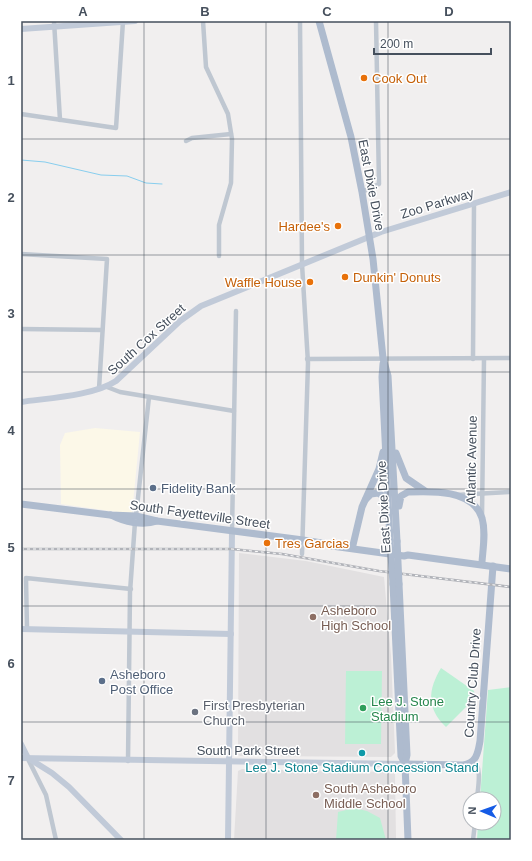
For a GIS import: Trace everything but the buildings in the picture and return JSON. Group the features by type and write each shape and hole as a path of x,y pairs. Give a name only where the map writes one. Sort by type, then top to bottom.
{"main road":[{"path":"21,29 54,24 135,21"},
{"name":"East Dixie Drive","path":"319,21 351,137 369,237 383,358 382,377 396,523 394,540"},
{"name":"Zoo Parkway","path":"369,237 511,192"},
{"name":"South Cox Street","path":"21,402 107,387 116,381 180,321 201,306 369,237"},
{"path":"389,438 406,478 417,487 428,492"},
{"path":"353,545 365,500 379,469 389,438"},
{"name":"East Dixie Drive","path":"389,438 390,518 394,540 401,756 405,764 408,840"},
{"path":"365,500 374,492 382,494 390,518"},
{"path":"396,523 400,499 403,493 428,492 456,495 472,504 482,518"},
{"name":"South Fayetteville Street","path":"21,504 136,519 149,524 155,520 232,532 302,540 332,546 404,556 408,555 511,569"},
{"name":"Atlantic Avenue","path":"482,518 484,536 482,562"},
{"path":"228,840 232,532"},
{"name":"South Fayetteville Street","path":"328,544 332,542 404,552 408,555"},
{"name":"South Fayetteville Street","path":"456,561 460,559 511,566"},
{"name":"Country Club Drive","path":"474,760 478,752 480,741 493,566"},
{"path":"24,629 231,634"},
{"path":"21,744 28,758 52,773 68,787 121,840"},
{"name":"South Park Street","path":"21,758 128,761 405,764 463,764 474,760"}],"street":[{"path":"21,114 116,128 123,21"},
{"path":"203,21 206,67 228,114 231,134 231,183 219,225 219,256"},
{"path":"300,21 302,264 308,359 302,554"},
{"path":"362,192 379,184 376,21"},
{"path":"54,24 60,120"},
{"path":"186,141 192,138 231,134"},
{"path":"473,358 474,204"},
{"path":"21,254 107,259 99,389"},
{"path":"232,532 236,311"},
{"path":"21,329 102,330"},
{"name":"Atlantic Avenue","path":"482,518 484,358"},
{"path":"308,359 511,358"},
{"path":"107,387 120,392 234,411"},
{"path":"128,761 131,589 136,519 149,397"},
{"path":"456,495 509,492"},
{"path":"24,629 26,578 131,589"},
{"path":"28,758 46,795 56,840"},
{"path":"474,760 478,765 479,770 478,791"}],"shaded area":[{"path":"95,428 140,432 132,514 61,504 60,445 65,433"},
{"name":"Asheboro High School","path":"239,553 306,561 384,577 391,656 395,753 391,757 240,756 238,754"},
{"name":"South Asheboro Middle School","path":"242,769 391,772 395,774 396,840 234,840 238,771"}],"green space":[{"path":"441,668 474,691 475,698 446,727 435,713 431,699 433,684"},
{"name":"Lee J. Stone Stadium","path":"346,671 382,671 381,744 345,744"},
{"path":"511,687 511,840 477,840 478,831 502,831 502,791 481,791 488,690"},
{"path":"354,808 367,811 380,818 386,840 336,840 338,812"}],"waterway":[{"path":"21,160 45,162 101,175 127,176 146,183 162,184"}],"railway":[{"path":"21,549 232,549 282,554 379,571 511,587"}],"place":[{"name":"Cook Out","path":"364,78"},
{"name":"Hardee's","path":"338,226"},
{"name":"Dunkin' Donuts","path":"345,277"},
{"name":"Waffle House","path":"310,282"},
{"name":"Fidelity Bank","path":"153,488"},
{"name":"Tres Garcias","path":"267,543"},
{"name":"Asheboro High School","path":"313,617"},
{"name":"Asheboro Post Office","path":"102,681"},
{"name":"Lee J. Stone Stadium","path":"363,708"},
{"name":"First Presbyterian Church","path":"195,712"},
{"name":"Lee J. Stone Stadium Concession Stand","path":"362,753"},
{"name":"South Asheboro Middle School","path":"316,795"}]}
